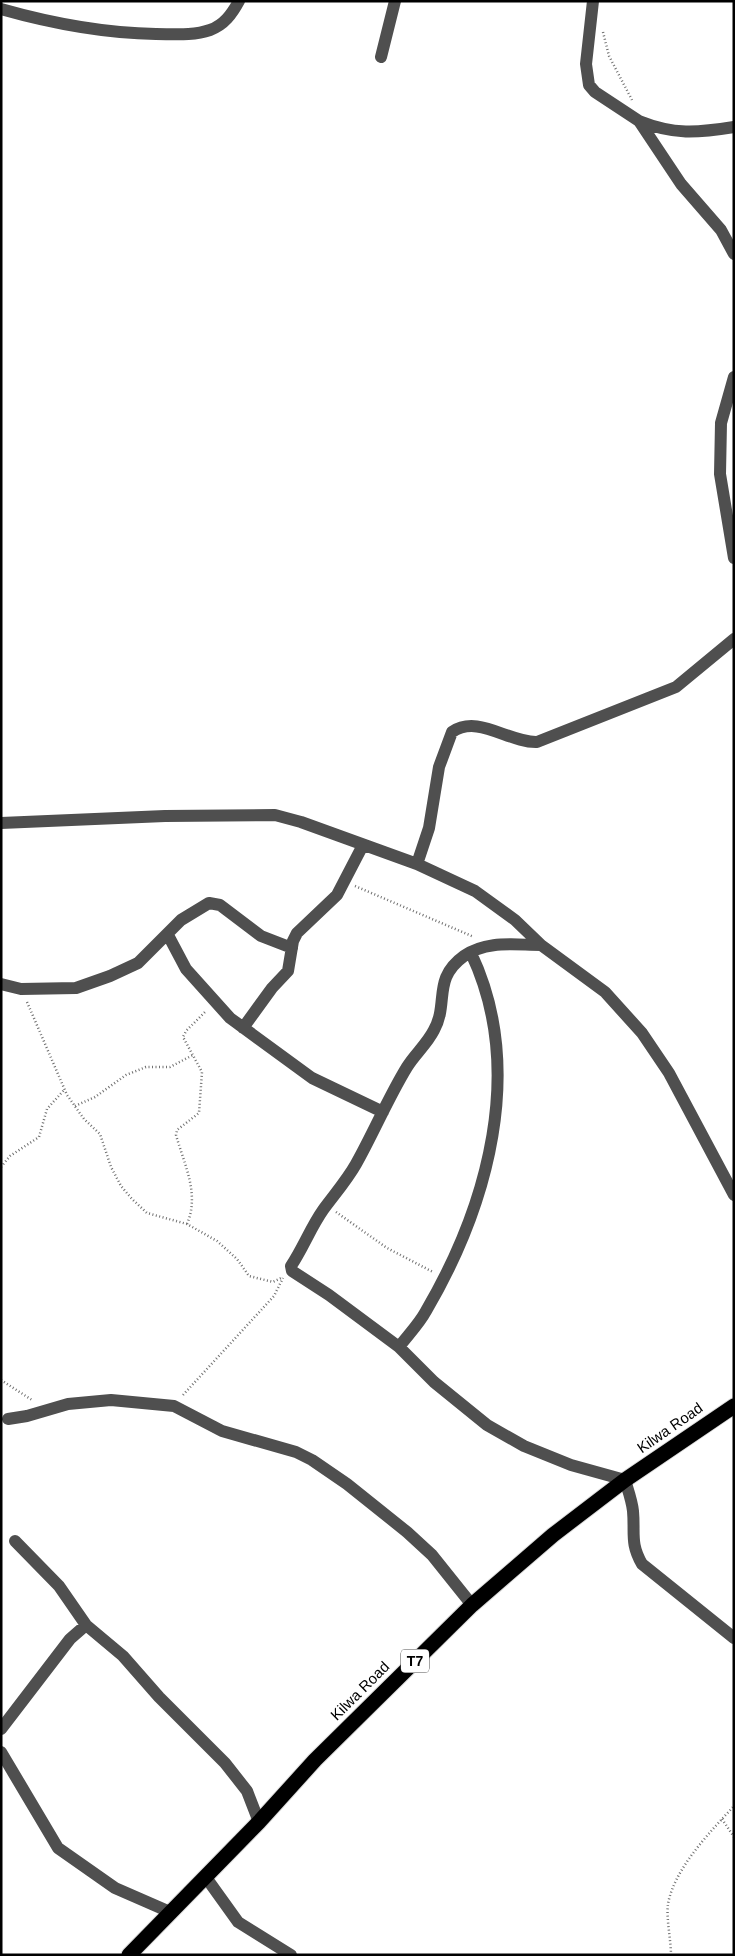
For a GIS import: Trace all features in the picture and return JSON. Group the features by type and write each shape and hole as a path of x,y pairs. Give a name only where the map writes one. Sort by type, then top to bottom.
{"highway":[{"name":"Kilwa Road","path":"129,1955 259,1822 315,1760 472,1605 553,1535 625,1480 734,1406"}],"street":[{"path":"1,10 46,22 112,33 181,34 210,30 230,18 239,1"},
{"path":"381,57 395,1"},
{"path":"593,1 586,64 589,85 595,92 641,122 669,131 700,133 734,127"},
{"path":"641,122 680,184 721,230 734,254"},
{"path":"733,549 720,474 721,423 734,377"},
{"path":"417,864 430,828 439,767 450,736 456,729 468,726 486,728 526,743 536,742 603,718 676,687 734,639"},
{"path":"1,823 165,816 275,815 301,822 417,864 482,896 515,920 541,945 605,992 642,1033 669,1072 734,1195"},
{"path":"244,1028 272,988 288,971 296,933 337,895 363,845"},
{"path":"1,984 21,989 76,988 110,976 138,964 150,949 168,935 181,920 213,903 261,936 292,948"},
{"path":"168,935 186,969 215,1002 244,1028 312,1078 383,1112"},
{"path":"541,945 492,944 463,957 448,974 441,992 441,1016 437,1026 406,1068 355,1166 327,1206 291,1266 295,1274 329,1295 399,1347 434,1382 487,1425 532,1449 571,1465 625,1480 633,1511 632,1536 634,1551 642,1564 734,1638"},
{"path":"399,1347 426,1312 460,1247 476,1201 495,1127 498,1080 494,1032 488,995 471,953"},
{"path":"8,1419 68,1404 111,1400 174,1406 222,1431 296,1452 312,1460 376,1507 432,1555 472,1605"},
{"path":"14,1541 59,1586 86,1625 123,1656 160,1697 225,1762 247,1791 259,1822"},
{"path":"1,1729 70,1639 86,1625"},
{"path":"1,1752 58,1848 115,1888 170,1912"},
{"path":"205,1876 238,1922 291,1955"}],"path":[{"path":"602,26 609,56 641,122"},
{"path":"344,881 415,913 492,944"},
{"path":"21,989 64,1090 75,1106 100,1134 111,1167 121,1186 132,1199 147,1213 187,1224 217,1242 237,1259 249,1276 260,1281 273,1282 283,1278"},
{"path":"187,1224 192,1213 191,1183 176,1135 177,1130 198,1113 202,1072 183,1037 186,1031 215,1002"},
{"path":"75,1106 95,1097 126,1075 146,1067 170,1067 193,1054"},
{"path":"1,1167 10,1156 38,1137 47,1109 64,1090"},
{"path":"327,1206 387,1248 443,1278"},
{"path":"174,1406 274,1296 291,1266"},
{"path":"1,1380 48,1410"},
{"path":"671,1955 668,1905 674,1882 710,1831 734,1806"},
{"path":"722,1819 734,1837"}]}
